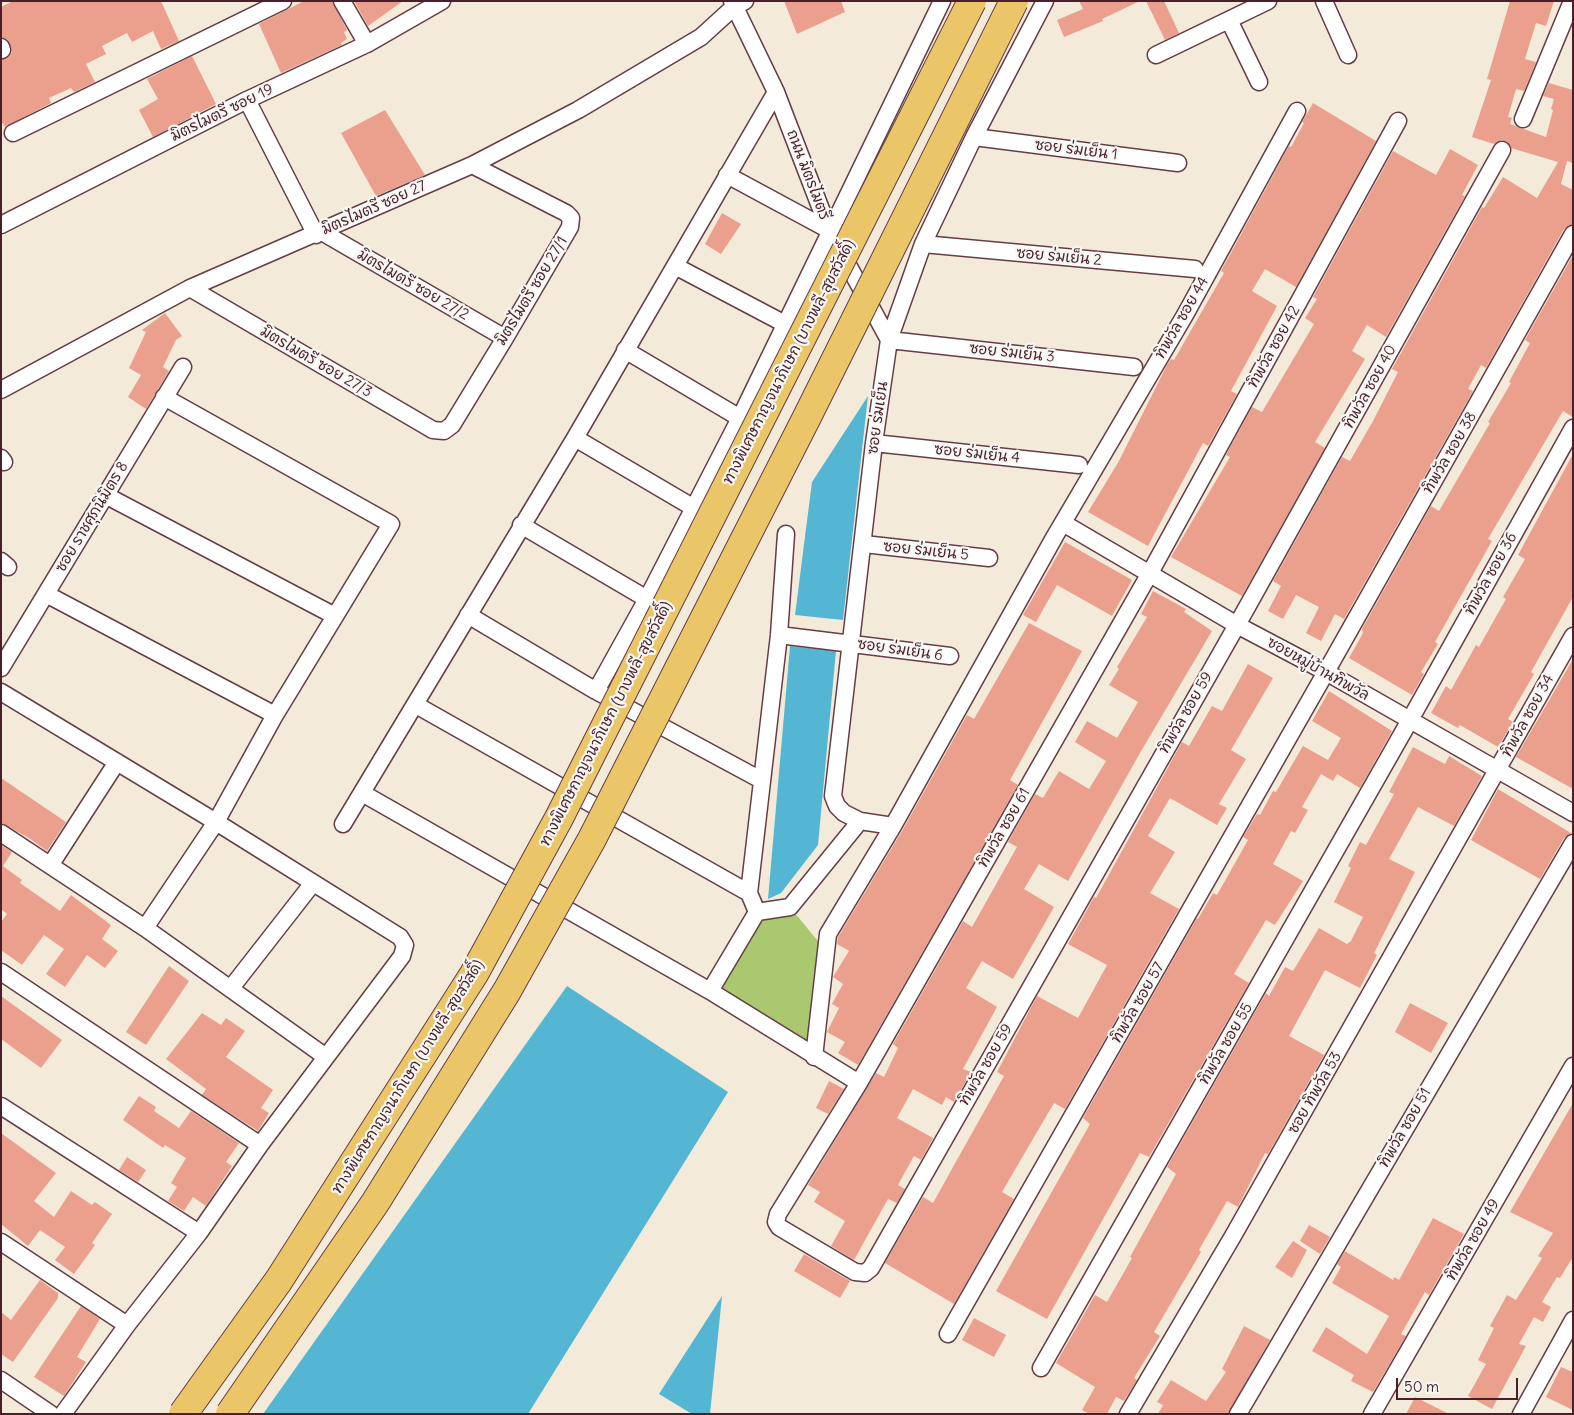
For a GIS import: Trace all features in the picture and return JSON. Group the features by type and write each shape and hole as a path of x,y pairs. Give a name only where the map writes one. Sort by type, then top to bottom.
{"highway":[{"name":"ทางพิเศษกาญจนาภิเษก (บางพลี-สุขสวัสดิ์)","path":"183,1414 279,1280 474,974 563,809 972,1"},
{"path":"230,1414 375,1203 507,991 592,839 806,419 1014,1"}],"street":[{"path":"13,133 283,1"},
{"path":"342,1 366,44"},
{"name":"มิตรไมตรี ซอย 19","path":"1,225 247,100 366,44 442,1"},
{"path":"596,691 647,599 740,418 829,230 942,1"},
{"name":"ซอย ร่มเย็น","path":"892,826 860,821 844,813 837,806 833,796 850,643 864,544 874,444 890,340 923,244 974,137 1044,1"},
{"path":"1156,55 1268,1"},
{"path":"1324,1 1348,55"},
{"path":"1523,119 1572,1"},
{"name":"ถนน มิตรไมตรี","path":"737,3 776,92 829,230 890,340"},
{"name":"มิตรไมตรี ซอย 27","path":"1,390 190,288 472,165 578,110 701,37 737,3"},
{"path":"1229,20 1259,82"},
{"path":"343,824 575,438 776,92"},
{"path":"247,100 319,233"},
{"name":"ทิพวัล ซอย 44","path":"814,1057 828,934 1185,315 1297,111"},
{"name":"ทิพวัล ซอย 42","path":"1150,573 1398,121"},
{"name":"ซอย ร่มเย็น 1","path":"974,137 1178,163"},
{"name":"ทิพวัล ซอย 40","path":"1237,625 1502,150"},
{"name":"มิตรไมตรี ซอย 27/1","path":"444,432 452,425 570,228 571,218 566,213 472,165"},
{"path":"727,175 829,230"},
{"name":"มิตรไมตรี ซอย 27/2","path":"319,233 504,338"},
{"name":"ทิพวัล ซอย 38","path":"1326,672 1573,234"},
{"name":"ซอย ร่มเย็น 2","path":"923,244 1195,269"},
{"path":"675,266 785,324"},
{"name":"มิตรไมตรี ซอย 27/3","path":"190,288 433,430 444,432"},
{"name":"ซอย ร่มเย็น 3","path":"890,340 1134,367"},
{"path":"625,350 740,418"},
{"name":"ซอย ราชศุภนิมิตร 8","path":"1,668 183,367"},
{"path":"145,928 216,822 275,715 392,524 164,397"},
{"name":"ทิพวัล ซอย 36","path":"1410,720 1573,428"},
{"path":"575,438 694,508"},
{"name":"ซอย ร่มเย็น 4","path":"874,444 1079,464"},
{"path":"105,495 335,616"},
{"name":"ซอยหมู่บ้านทิพวัล","path":"1064,523 1237,625 1326,672 1573,813"},
{"path":"522,525 647,599"},
{"path":"757,912 749,893 779,635 786,534"},
{"name":"ซอย ร่มเย็น 5","path":"864,544 989,558"},
{"name":"ทิพวัล ซอย 61","path":"859,1083 1150,573"},
{"path":"46,594 275,715"},
{"path":"468,615 596,691 761,780"},
{"name":"ทิพวัล ซอย 59","path":"859,1083 778,1214 776,1222 779,1227 856,1272 865,1273 871,1268 1237,625"},
{"name":"ซอย ร่มเย็น 6","path":"779,635 950,656"},
{"name":"ทิพวัล ซอย 34","path":"1498,770 1573,636"},
{"name":"ทิพวัล ซอย 57","path":"948,1334 1326,672"},
{"path":"1,692 216,822 400,937 405,945 402,956 260,1145 199,1234 127,1326 63,1414"},
{"path":"416,705 749,893"},
{"name":"ทิพวัล ซอย 55","path":"1041,1368 1410,720"},
{"path":"51,864 118,762"},
{"name":"ซอย ทิพวัล 53","path":"1128,1414 1238,1228 1498,770"},
{"path":"362,793 710,991 814,1057 859,1083"},
{"path":"757,912 790,907 860,821"},
{"path":"1,833 51,864 145,928 326,1057"},
{"name":"ทิพวัล ซอย 51","path":"1238,1414 1573,843"},
{"path":"231,988 313,883"},
{"path":"710,991 757,912"},
{"path":"1,972 260,1145"},
{"name":"ทิพวัล ซอย 49","path":"1372,1414 1573,1066"},
{"path":"1,1106 199,1234"},
{"path":"1,1242 127,1326"},
{"path":"1521,1414 1573,1320"},
{"path":"1,1380 51,1414"}],"green space":[{"path":"790,907 826,951 814,1057 710,991 757,912"}],"water":[{"path":"868,396 843,620 795,615 812,482"},
{"path":"790,646 836,651 818,845 781,893 768,899"},
{"path":"567,986 728,1092 528,1414 263,1414"},
{"path":"722,1296 710,1414 692,1414 659,1394"}],"building":[{"path":"13,1 161,1 179,41 161,49 153,31 132,42 127,33 102,46 106,54 86,64 95,82 74,92 71,88 49,98 51,103 5,127 1,121 1,60 9,57 12,52 8,40 1,37 1,7"},
{"path":"304,1 332,1 347,30 344,32 347,39 341,43 342,45 281,73 259,24"},
{"path":"354,1 403,1 368,26"},
{"path":"784,1 841,1 845,12 797,34"},
{"path":"1079,1 1140,1 1102,19 1103,21 1064,37 1057,20 1083,9"},
{"path":"1146,1 1164,1 1179,33 1165,40"},
{"path":"1510,1 1554,1 1546,26 1536,23 1525,59 1536,62 1524,91 1516,89 1508,117 1512,118 1510,124 1546,137 1554,99 1543,96 1549,83 1573,90 1573,163 1567,161 1561,184 1573,190 1573,224 1564,229 1486,368 1481,365 1468,389 1473,391 1344,619 1335,614 1321,641 1306,633 1319,607 1296,595 1283,619 1268,611 1281,586 1273,581 1342,457 1350,461 1373,421 1398,372 1392,369 1482,207 1484,208 1503,177 1537,198 1558,162 1511,148 1506,141 1501,140 1494,144 1472,137 1491,80 1487,79"},
{"path":"192,56 216,104 153,137 139,110 158,99 147,79"},
{"path":"1313,103 1376,141 1296,287 1265,269 1252,291 1277,306 1231,391 1237,394 1208,446 1203,443 1148,546 1088,512 1119,461 1167,365 1171,359 1174,360 1224,273 1221,271 1289,146 1291,147"},
{"path":"385,110 425,175 376,196 341,133"},
{"path":"1450,149 1478,165 1462,195 1465,196 1386,337 1367,325 1352,351 1365,359 1315,442 1325,448 1242,596 1171,557 1230,457 1226,455 1252,407 1262,412 1314,324 1305,318 1317,299 1313,297 1393,151 1436,175"},
{"path":"722,213 741,224 721,254 705,244"},
{"path":"1573,255 1573,417 1563,411 1488,539 1492,541 1435,642 1438,644 1421,672 1424,674 1412,695 1349,658 1363,633 1362,629 1431,506 1439,511 1490,423 1488,422 1511,383 1509,382 1530,343 1525,340"},
{"path":"165,313 182,336 176,340 163,367 169,371 146,409 128,397 141,375 129,368 146,332 142,330"},
{"path":"1573,454 1573,597 1531,672 1534,674 1508,719 1513,722 1498,747 1460,725 1458,728 1431,713 1446,686 1451,690 1476,645 1479,647 1506,599 1503,597 1525,559 1518,555"},
{"path":"1065,542 1132,580 1112,616 1057,585 1036,622 1023,615"},
{"path":"1153,591 1186,609 1184,612 1212,631 1068,881 1039,864 1024,889 1054,907 1013,979 982,961 966,988 997,1007 963,1069 971,1072 954,1102 946,1097 942,1105 913,1089 897,1118 933,1138 921,1160 914,1156 898,1185 905,1189 897,1203 888,1199 854,1260 831,1246 845,1221 814,1202 820,1192 808,1185 876,1073 884,1077 898,1048 893,1044 963,921 972,927 1017,847 1008,842 1035,794 1043,798 1059,771 1089,789 1106,761 1075,742 1087,721 1117,738 1138,702 1109,685 1119,669 1117,667 1147,617 1141,614"},
{"path":"1029,623 1082,651 1010,780 1018,785 858,1065 838,1053 845,1042 827,1032 839,1008 832,1004 843,984 833,977 849,951 837,944 838,937 902,831 967,715 974,719"},
{"path":"1573,659 1573,789 1516,757"},
{"path":"1248,664 1273,678 1231,750 1246,759 1219,804 1227,808 1217,825 1170,798 1148,836 1175,852 1150,893 1179,909 1065,1109 1054,1103 1002,1192 1014,1199 954,1304 885,1263 923,1197 933,1203 1004,1076 997,1072 1037,996 1078,1018 1107,965 1068,944 1094,897 1096,898 1182,742 1189,746 1212,706 1222,711"},
{"path":"1329,691 1392,731 1360,788 1337,774 1333,781 1321,774 1302,807 1308,810 1295,833 1291,831 1273,864 1303,881 1275,925 1266,920 1234,974 1249,983 1149,1157 1140,1153 1047,1319 996,1291 1090,1124 1083,1118 1197,918 1213,893 1217,895 1248,840 1243,837 1257,814 1260,815 1273,791 1276,792 1303,746 1328,760 1341,738 1312,721"},
{"path":"1413,747 1445,764 1449,756 1482,776 1454,826 1418,807 1389,859 1415,872 1374,953 1377,955 1360,988 1325,970 1289,1036 1324,1055 1268,1154 1265,1153 1238,1207 1227,1201 1199,1250 1201,1252 1154,1332 1160,1336 1134,1378 1137,1380 1124,1401 1116,1397 1107,1414 1089,1414 1082,1410 1095,1387 1056,1363 1095,1295 1107,1302 1132,1258 1130,1257 1176,1174 1167,1167 1266,993 1269,996 1285,967 1293,971 1319,928 1347,944 1351,941 1363,917 1334,902 1351,868 1348,866 1360,842 1366,845 1394,794 1389,792"},
{"path":"1,778 66,822 47,851 29,838 1,823"},
{"path":"1498,789 1571,833 1564,838 1540,879 1471,840"},
{"path":"1,845 12,852 3,866 22,880 20,883 60,911 71,895 111,925 102,939 118,951 105,968 87,955 65,987 46,974 64,949 44,935 22,965 1,950 1,922 7,914 1,909"},
{"path":"169,966 189,981 146,1045 126,1032"},
{"path":"1,996 62,1040 41,1068 1,1039"},
{"path":"1410,1003 1448,1023 1431,1053 1395,1032"},
{"path":"202,1013 221,1025 226,1018 245,1031 226,1057 273,1090 261,1108 269,1113 258,1131 202,1095 206,1089 166,1059"},
{"path":"829,1081 844,1089 828,1114 816,1108"},
{"path":"139,1096 156,1107 154,1111 179,1128 191,1111 239,1143 226,1162 232,1166 206,1206 193,1197 184,1211 168,1201 177,1187 171,1183 186,1158 165,1145 163,1148 123,1120"},
{"path":"1573,1103 1573,1257 1560,1278 1557,1277 1542,1302 1551,1307 1543,1322 1534,1317 1519,1344 1526,1346 1492,1409 1468,1396 1486,1364 1478,1360 1494,1328 1490,1326 1507,1295 1516,1300 1542,1258 1538,1256 1553,1233 1510,1212"},
{"path":"1,1133 56,1173 34,1201 54,1217 71,1191 92,1205 95,1202 112,1214 92,1243 95,1245 74,1274 55,1260 65,1247 40,1230 28,1246 1,1224"},
{"path":"127,1157 146,1170 138,1182 119,1170"},
{"path":"1433,1218 1464,1234 1429,1295 1425,1292 1401,1334 1406,1336 1373,1392 1351,1381 1354,1375 1312,1351 1326,1327 1367,1354 1389,1316 1332,1283 1341,1267 1337,1264 1345,1251 1393,1280 1394,1277 1399,1280"},
{"path":"1309,1225 1330,1237 1320,1254 1300,1241"},
{"path":"1293,1241 1307,1250 1292,1278 1275,1267"},
{"path":"804,1254 850,1281 840,1298 794,1271"},
{"path":"40,1280 58,1293 58,1298 13,1362 1,1354 1,1312 11,1320"},
{"path":"81,1306 100,1319 77,1357 86,1362 64,1396 34,1377"},
{"path":"974,1318 1006,1335 994,1357 962,1340"},
{"path":"1244,1326 1270,1340 1228,1414 1158,1414 1163,1405 1157,1402 1171,1380 1206,1401 1226,1372 1222,1369"},
{"path":"1561,1367 1573,1372 1573,1410 1546,1397"},
{"path":"1415,1397 1449,1414 1406,1414"}]}
